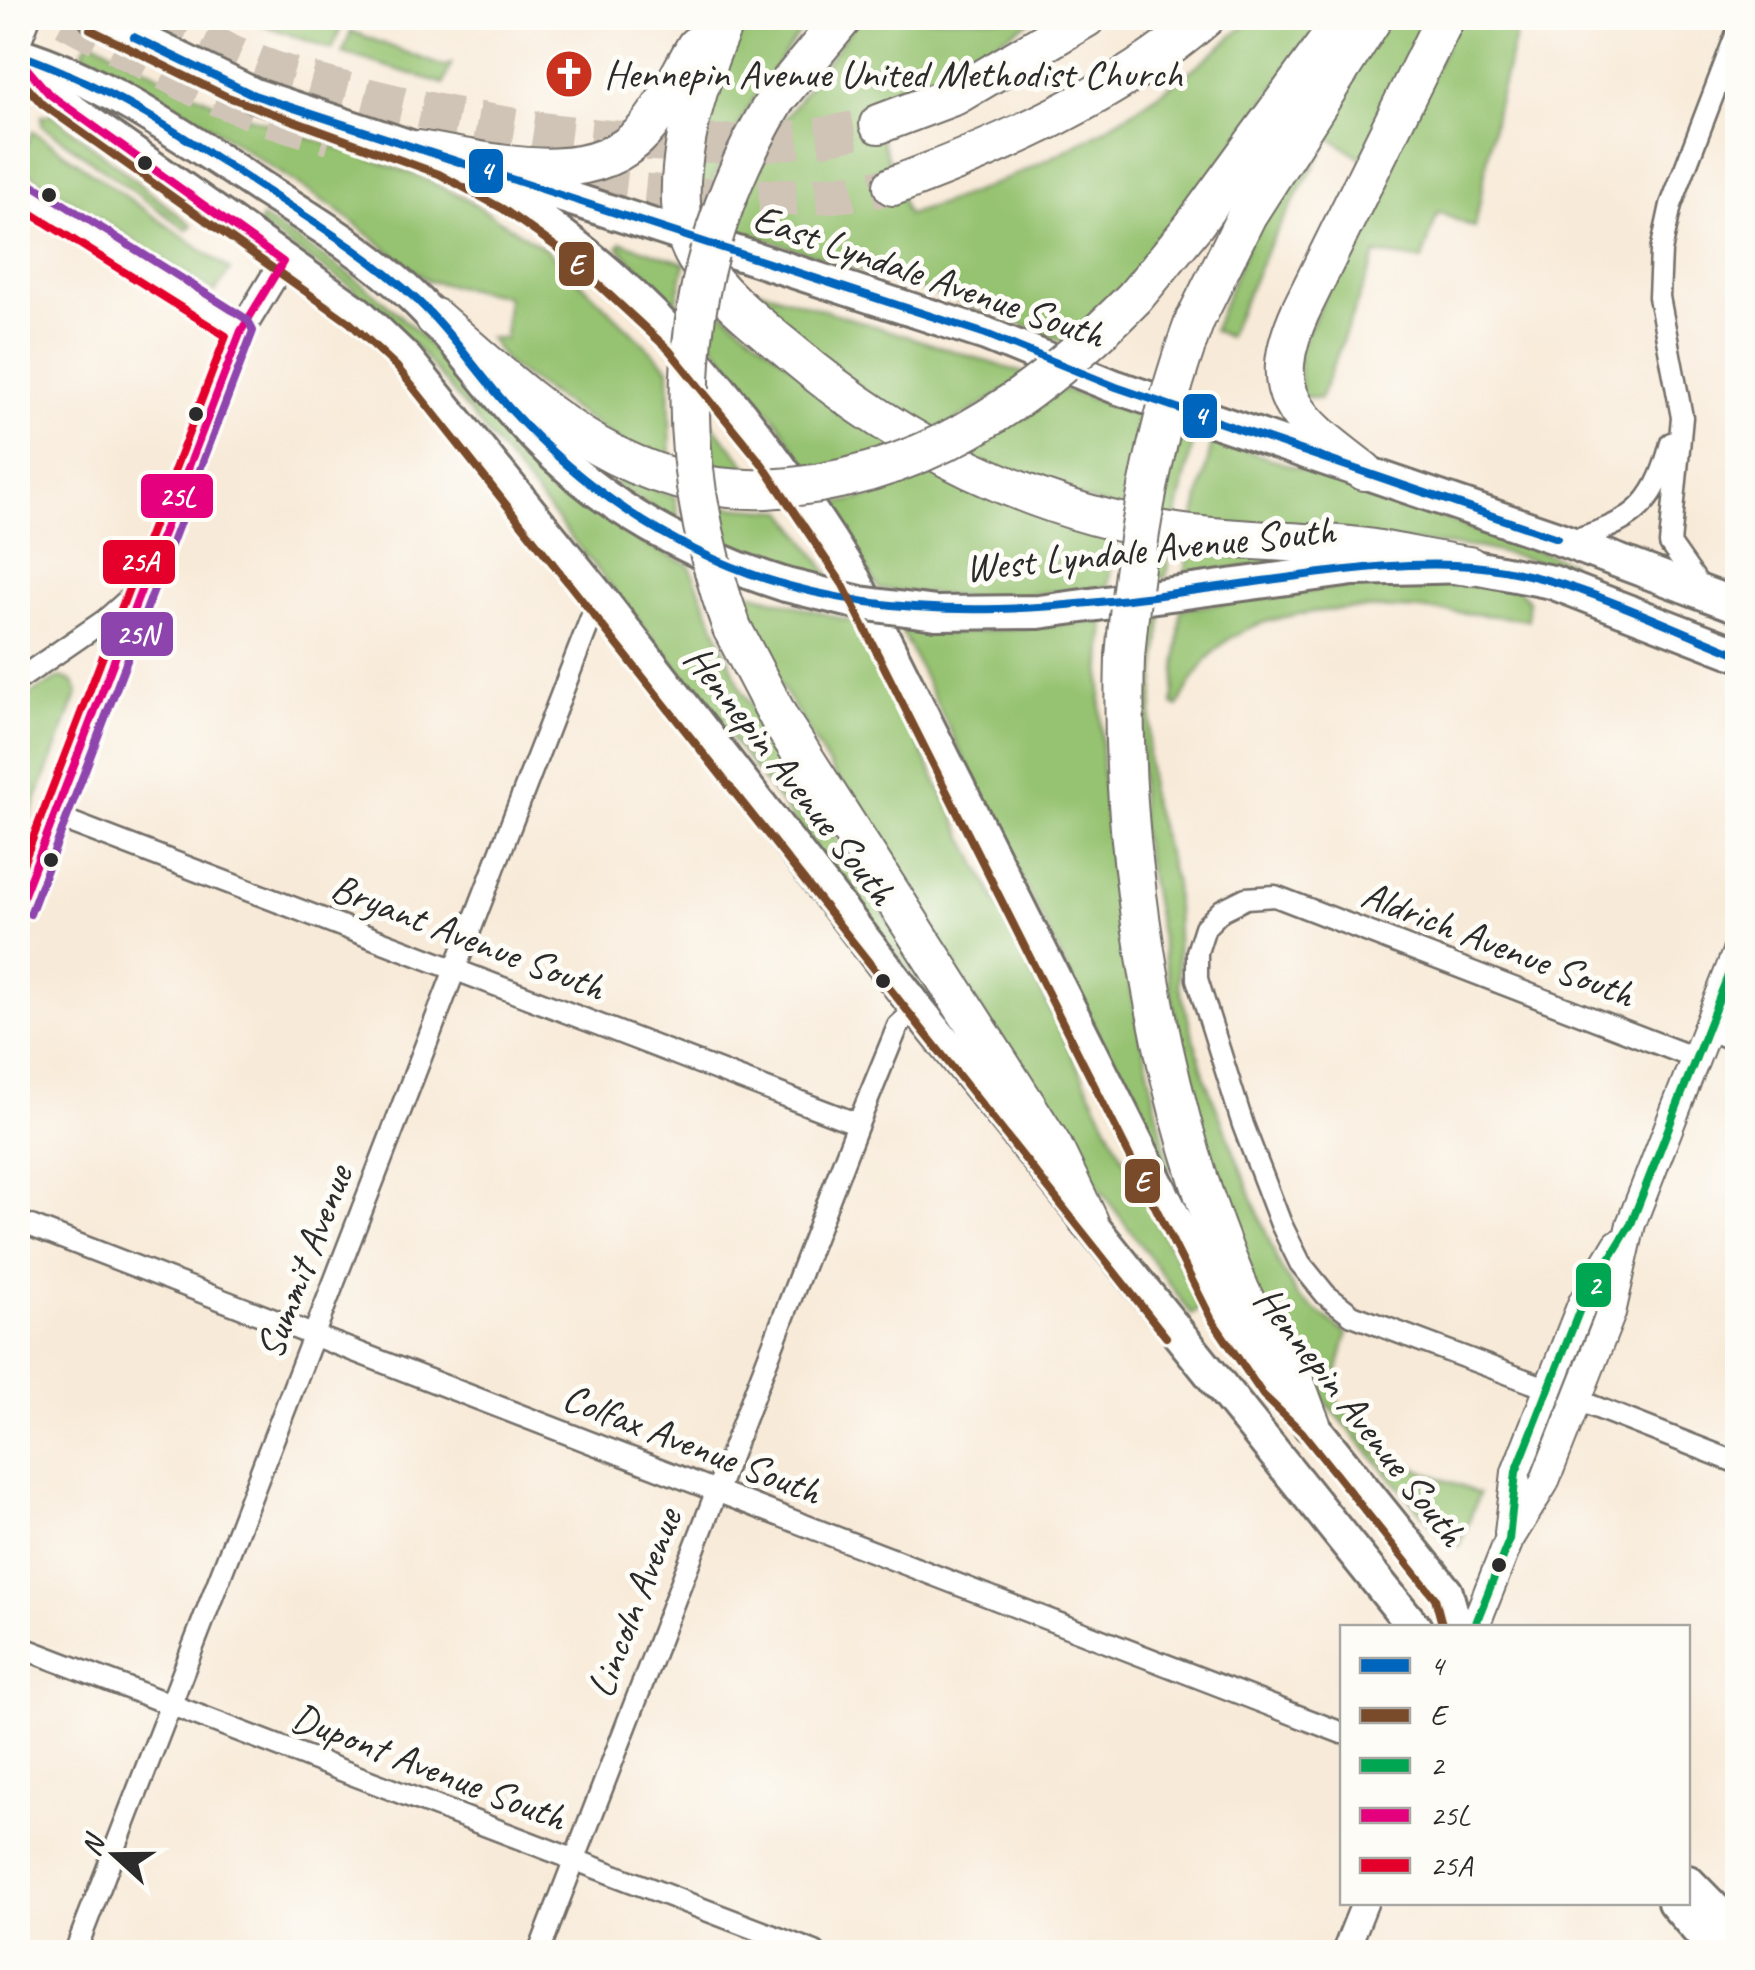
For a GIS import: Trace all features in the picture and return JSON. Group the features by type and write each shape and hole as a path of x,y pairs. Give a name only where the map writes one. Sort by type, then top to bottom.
{"highway":[{"path":"418,150 554,167 606,160 626,148 649,125 722,18"},
{"path":"722,18 687,134 681,196 688,239 698,260 722,291 828,384 916,443 1066,506 1164,531 1354,547 1469,566"},
{"path":"843,18 776,98 752,138 717,219 690,352 687,406 704,543 732,628 780,720 1053,1147 1089,1222"},
{"path":"879,124 956,94 1086,18"},
{"path":"893,186 944,167 1106,88 1204,18"},
{"path":"435,318 554,422 601,449 680,478 766,489 856,479 929,450 1036,384 1134,297 1194,225 1345,18"},
{"path":"1311,1424 1291,1374 1240,1291 1194,1165 1160,1023 1130,849 1123,738 1126,657 1143,503 1172,384 1195,320 1248,214 1373,18"},
{"path":"1364,471 1330,444 1294,405 1283,386 1283,357 1301,310 1444,18"}],"main road":[{"name":"East Lyndale Avenue South","path":"96,18 254,95 986,334 1116,387 1567,542 1738,606"},
{"name":"Hennepin Avenue South","path":"18,56 49,94 358,313 406,358 599,597 917,1008 1413,1625"},
{"name":"West Lyndale Avenue South","path":"18,56 63,68 172,130 376,265 435,318 537,438 606,496 688,546 786,585 860,603 936,612 1040,612 1353,569 1469,566 1552,582 1738,654"},
{"name":"Hennepin Avenue South","path":"418,150 506,196 579,246 699,367 784,470 854,579 1191,1259 1273,1387 1311,1424 1446,1592 1455,1625"},
{"path":"1475,1625 1509,1540 1544,1483 1611,1313 1631,1224 1738,950"},
{"path":"1509,1540 1516,1472 1582,1304 1631,1224"},
{"path":"1690,1884 1738,1932"},
{"path":"1677,1905 1717,1952"}],"street":[{"path":"18,41 27,18"},
{"path":"1706,594 1670,544 1682,429 1676,376 1659,297 1660,251 1671,205 1738,30"},
{"path":"18,191 241,331"},
{"path":"18,910 241,331 283,262"},
{"path":"1567,542 1630,518 1646,503 1672,440 1676,376"},
{"path":"18,680 113,614 141,588"},
{"name":"Summit Avenue","path":"75,1952 599,597"},
{"name":"Bryant Avenue South","path":"54,816 858,1124"},
{"name":"Aldrich Avenue South","path":"1549,1389 1352,1315 1326,1295 1300,1263 1244,1126 1197,979 1197,952 1214,919 1246,898 1275,896 1695,1058"},
{"name":"Lincoln Avenue","path":"540,1952 714,1490 858,1124 898,1026 917,1008"},
{"path":"1706,1029 1738,1042"},
{"name":"Colfax Avenue South","path":"18,1220 1340,1731"},
{"path":"1577,1400 1738,1463"},
{"name":"Dupont Avenue South","path":"18,1646 815,1952"},
{"path":"1346,1952 1364,1905"}],"green space":[{"path":"245,18 318,18 341,27 332,50"},
{"path":"738,18 811,18 746,112 699,216 692,162"},
{"path":"859,18 1035,18 927,83 870,107 907,215 1002,180 1092,136 1175,82 1253,18 1324,18 1158,252 1069,344 991,312 733,229 777,129"},
{"path":"1384,18 1432,18 1363,159 1330,138 1269,245 1228,337 1213,330 1255,226"},
{"path":"1459,18 1520,18 1496,110 1475,228 1438,212 1422,260 1376,254 1320,399 1301,396 1298,352"},
{"path":"351,31 444,67 451,64 444,84 343,53"},
{"path":"90,39 224,108 413,174 463,197 547,250 669,368 671,466 648,461 507,364 489,338 505,339 507,296 428,281 336,209 197,118 82,53"},
{"path":"51,114 192,225 187,230 42,125 42,116"},
{"path":"33,131 230,270 215,292 20,168 20,156"},
{"path":"262,218 384,302 532,455 603,517 643,543 689,564 742,691 976,1058 670,659 421,353 350,286 258,225"},
{"path":"621,242 685,263 676,306 618,247"},
{"path":"735,282 1030,375 928,438 890,415"},
{"path":"713,304 902,451 812,476 779,423 708,338"},
{"path":"1063,389 1143,416 1121,511 961,458"},
{"path":"705,415 758,479 709,476"},
{"path":"1178,427 1195,434 1175,523 1157,520"},
{"path":"1213,439 1570,562 1568,569 1481,548 1193,524"},
{"path":"937,470 1116,535 1108,587 982,599 879,589 829,505 868,497"},
{"path":"620,477 675,497 679,523 615,485"},
{"path":"714,506 785,511 832,579 722,547"},
{"path":"1152,544 1170,548 1166,577 1146,582"},
{"path":"1189,549 1290,554 1289,562 1185,575"},
{"path":"1391,580 1451,580 1519,589 1528,600 1528,620 1374,608 1293,615 1229,639 1199,670 1178,707 1173,705 1181,609"},
{"path":"736,589 858,623 1136,1184 1202,1307 1192,1315 1052,1124 768,664"},
{"path":"1162,614 1148,752 1150,794 1175,882 1179,986 1206,1081 1278,1263 1298,1297 1347,1334 1332,1394 1378,1453 1479,1494 1460,1545 1451,1547 1310,1384 1245,1276 1201,1153 1140,826 1142,618"},
{"path":"1105,621 1101,691 1107,829 1127,965 1170,1169 1165,1172 901,630 948,634"},
{"path":"61,677 72,681 78,692 18,848 18,701"}],"tunnel":[{"path":"65,18 196,88 266,117 331,136"},
{"path":"152,18 292,76 507,126 664,143 740,143 813,137 879,124"},
{"path":"532,176 622,190 712,197 802,196 893,186"}],"transit line":[{"name":"E","path":"90,29 228,97 439,174 503,209 562,251 669,350 762,464 843,585 1212,1320 1263,1395 1302,1432 1435,1598 1442,1625"},
{"name":"4","path":"134,37 254,95 986,334 1116,387 1557,538"},
{"name":"4","path":"18,54 83,81 144,113 343,241 418,301 512,411 596,489 660,532 766,579 827,595 889,605 1013,609 1137,598 1368,568 1473,566 1575,588 1738,654"},
{"name":"25L","path":"18,58 49,94 283,262 241,331 18,910"},
{"name":"E","path":"18,77 42,104 350,323 397,367 1166,1337"},
{"name":"25N","path":"25,180 248,320 253,331 30,914"},
{"name":"25A","path":"18,205 226,336 18,877"},
{"name":"2","path":"1475,1625 1509,1540 1516,1472 1582,1304 1631,1224 1738,950"}],"place":[{"name":"Hennepin Avenue United Methodist Church","path":"569,74"}]}
